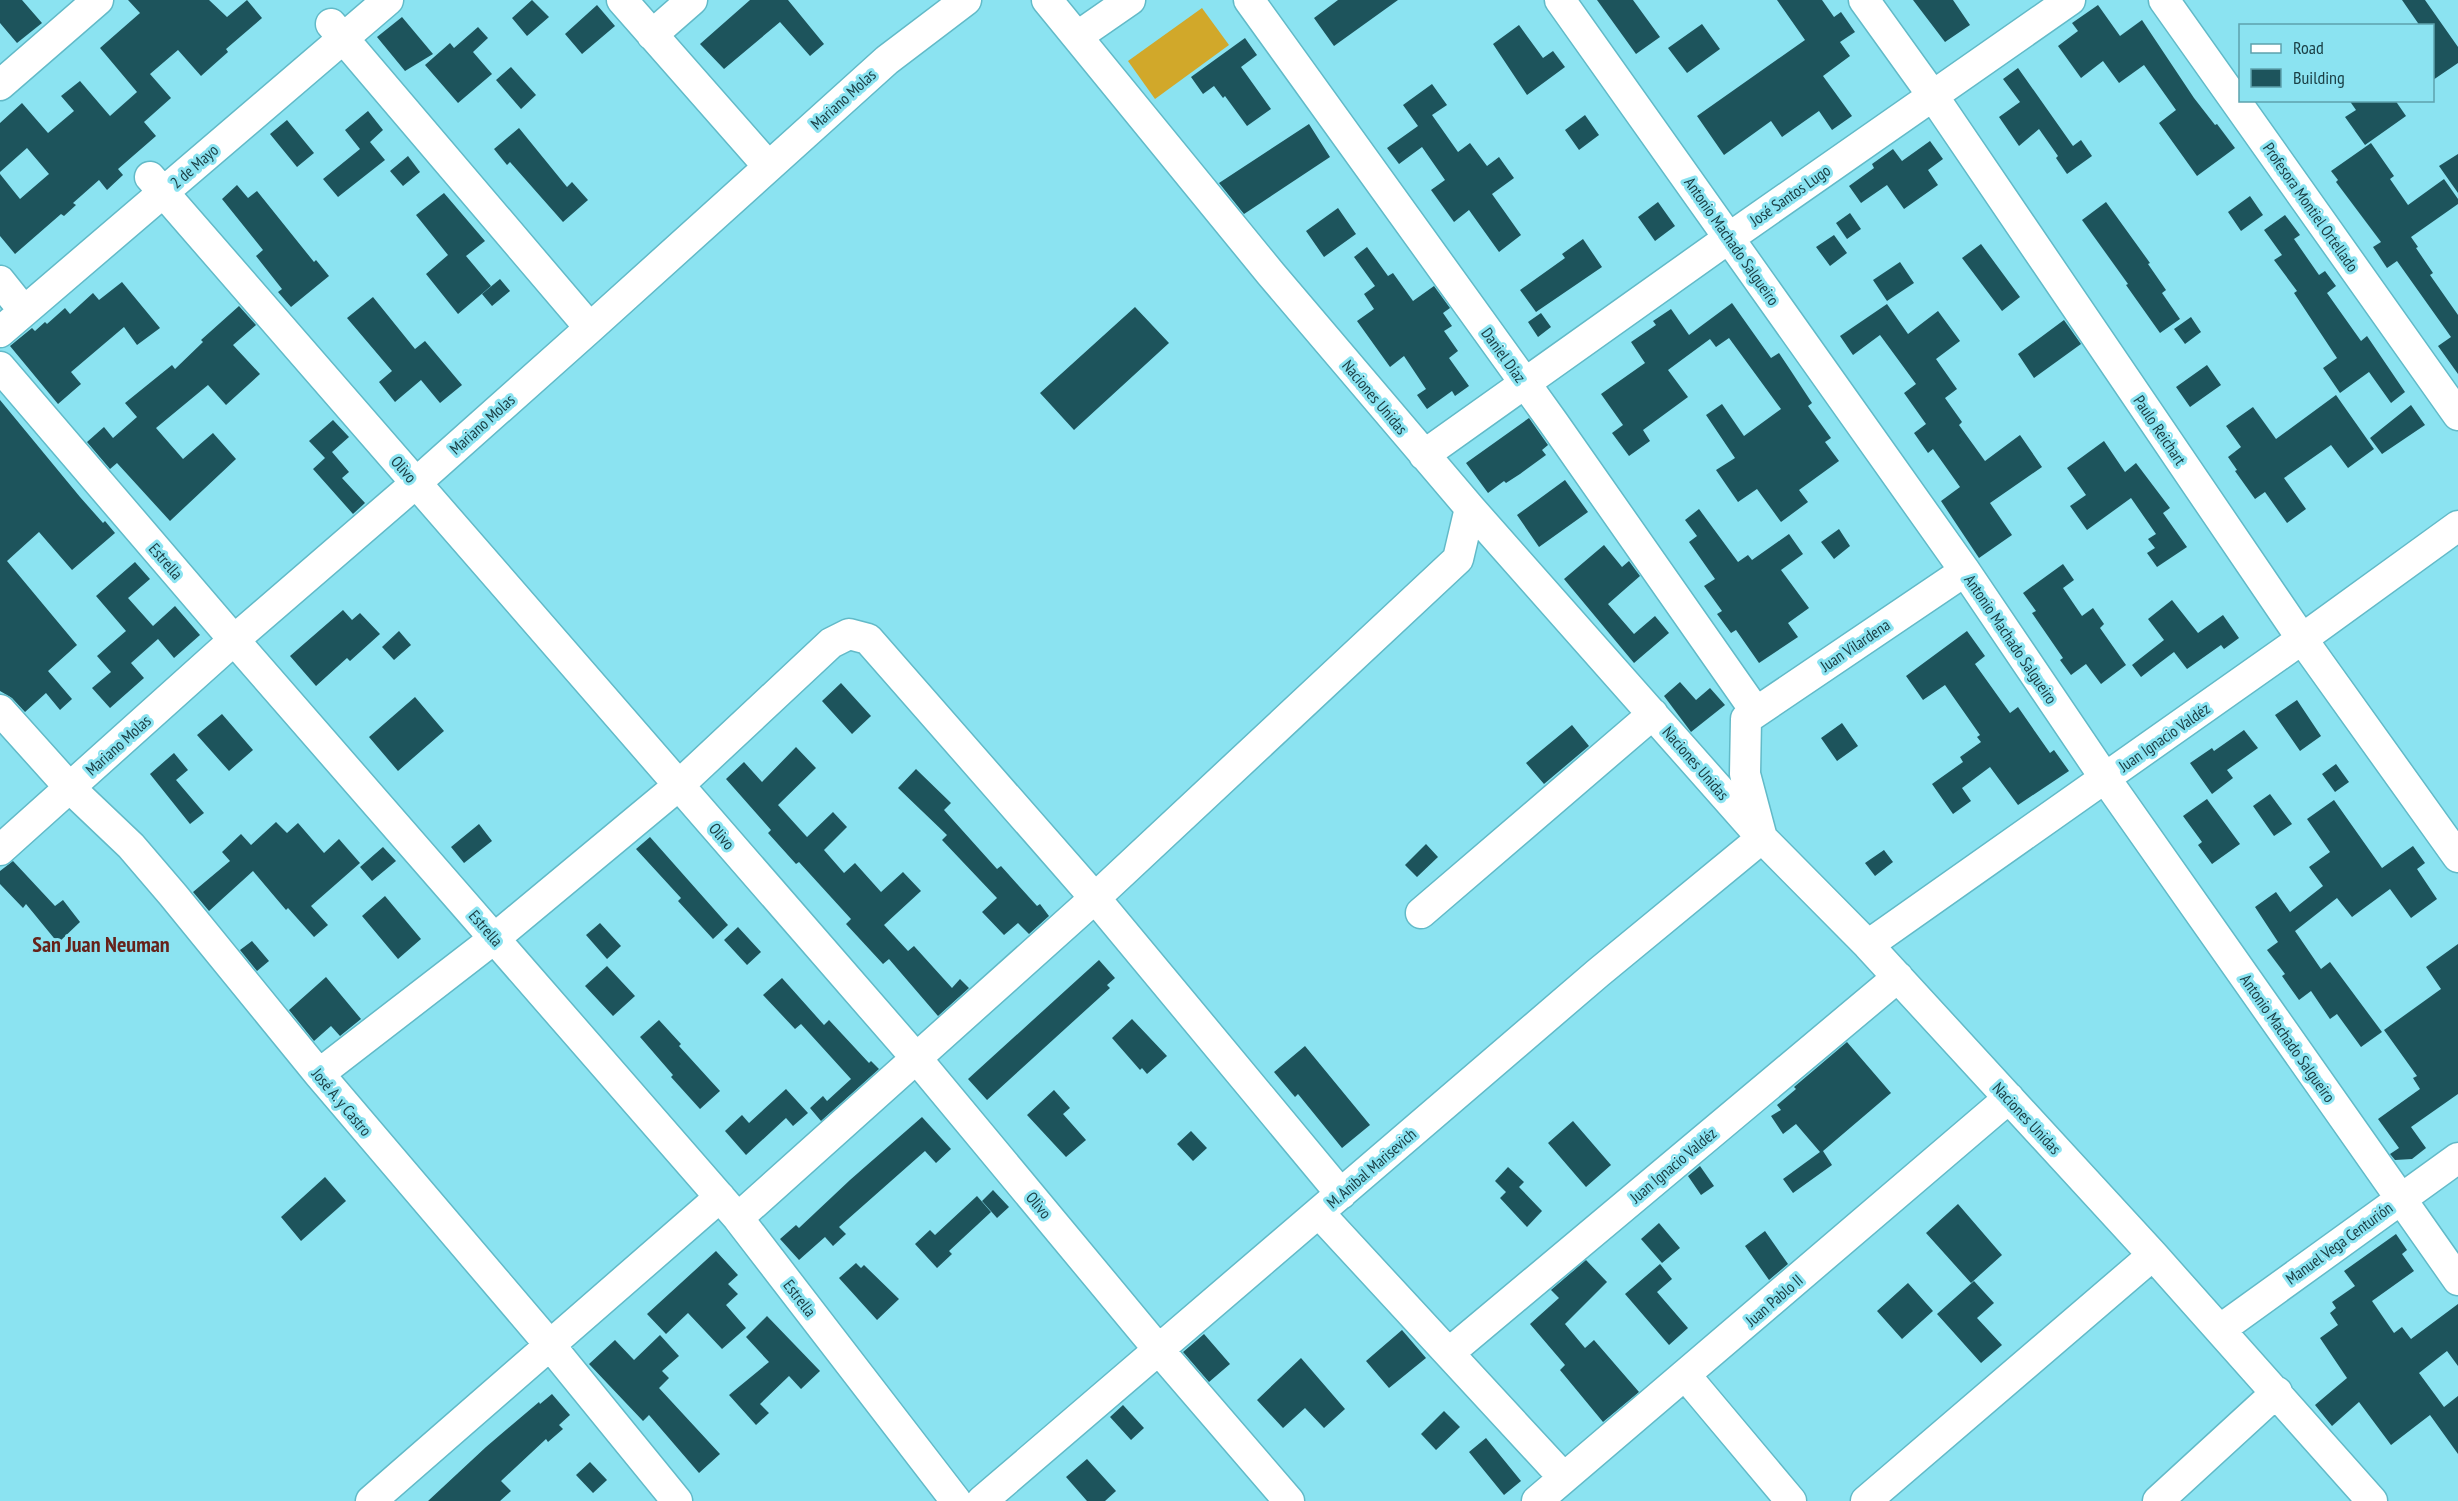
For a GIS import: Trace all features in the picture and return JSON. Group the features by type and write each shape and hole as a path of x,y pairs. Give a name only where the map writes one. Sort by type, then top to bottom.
{"street":[{"path":"0,85 98,0"},
{"name":"2 de Mayo","path":"337,31 356,0"},
{"name":"2 de Mayo","path":"0,332 9,298 157,184 337,31 388,0"},
{"path":"622,0 768,166"},
{"path":"652,34 692,0"},
{"name":"Mariano Molas","path":"0,850 234,640 416,483 887,60 966,0"},
{"name":"Naciones Unidas","path":"1047,0 1271,274 1470,508 1762,838 1898,977 2221,1329 2372,1501"},
{"path":"1078,36 1130,0"},
{"name":"Daniel Díaz","path":"1249,0 1525,384 1751,715"},
{"name":"Antonio Machado Salgueiro","path":"1560,0 1965,571 2105,777 2458,1280"},
{"name":"Paulo Reichart","path":"1864,0 1933,96 2302,639 2458,857"},
{"name":"José Santos Lugo","path":"1424,455 2070,0"},
{"name":"Profesora Montiel Ortellado","path":"2164,0 2458,415"},
{"path":"337,31 590,328"},
{"name":"Olivo","path":"157,184 917,1059 1289,1501"},
{"name":"Estrella","path":"0,367 234,640 729,1208 956,1501"},
{"path":"378,1499 549,1344 729,1208 917,1059 1095,898 1458,559 1470,508"},
{"name":"Juan Ignacio Valdéz","path":"1868,945 2302,639 2458,526"},
{"name":"Juan Vilardena","path":"1730,802 1726,756 1727,741 1732,728 1965,571"},
{"path":"319,1074 495,938 678,786 831,643 849,634 868,639 1095,898 1341,1194"},
{"name":"José A. y Castro","path":"0,710 70,788 131,846 319,1074 549,1344 677,1501"},
{"path":"1421,913 1653,714"},
{"path":"1751,715 1745,774 1762,838"},
{"name":"M. Anibal Marisevich","path":"982,1501 1598,973 1762,838"},
{"name":"Juan Ignacio Valdéz","path":"1449,1353 1898,977"},
{"name":"Juan Pablo II","path":"1537,1501 2009,1098"},
{"name":"Manuel Vega Centurión","path":"2221,1329 2458,1158"},
{"path":"1319,1213 1564,1478"},
{"path":"1866,1501 2153,1255"},
{"path":"1686,1376 1791,1501"},
{"path":"2158,1501 2277,1392"}],"shaded area":[{"path":"1202,8 1229,45 1155,99 1128,61"}],"building":[{"path":"0,0 22,0 42,23 17,43 0,23"},
{"path":"128,0 209,0 227,17 247,0 262,18 226,49 228,52 201,76 178,50 150,74 171,98 144,122 156,136 118,169 123,175 107,190 99,180 73,203 76,205 64,216 61,214 15,254 0,236 0,174 20,199 49,174 27,148 0,172 0,123 22,103 48,133 74,111 61,96 80,81 110,116 137,92 100,48 140,13"},
{"path":"532,0 549,17 527,36 512,18"},
{"path":"750,0 788,0 824,44 810,56 780,22 724,69 700,44"},
{"path":"1338,0 1398,0 1334,46 1314,18"},
{"path":"1597,0 1633,0 1660,37 1636,54"},
{"path":"1777,0 1822,0 1834,17 1841,12 1855,32 1840,42 1850,56 1823,76 1852,116 1832,130 1819,111 1782,137 1771,121 1724,155 1697,116 1805,40"},
{"path":"1913,0 1953,0 1970,25 1945,42"},
{"path":"2402,0 2425,0 2458,47 2458,63 2434,79 2434,24 2419,24"},
{"path":"597,5 615,26 582,54 565,34"},
{"path":"2098,5 2120,36 2142,20 2194,98 2235,148 2197,176 2159,123 2176,110 2144,65 2119,83 2103,61 2081,78 2058,46 2078,31 2072,23"},
{"path":"402,17 433,54 405,71 377,37"},
{"path":"1702,24 1720,49 1687,73 1668,48"},
{"path":"1519,25 1543,58 1553,51 1565,67 1527,95 1493,44"},
{"path":"478,27 488,38 473,52 492,74 458,103 425,65 450,43 454,48"},
{"path":"1245,38 1257,55 1241,67 1271,109 1247,126 1225,96 1223,98 1214,86 1203,94 1191,77"},
{"path":"511,67 536,95 521,109 496,80"},
{"path":"2018,68 2073,146 2081,140 2092,156 2067,174 2056,158 2058,156 2039,129 2019,146 1999,117 2020,102 2003,79"},
{"path":"1432,84 1447,105 1432,115 1458,152 1470,143 1487,166 1499,157 1514,178 1492,194 1521,235 1499,252 1469,210 1454,222 1431,190 1445,180 1422,147 1399,164 1387,148 1418,126 1403,105"},
{"path":"2350,102 2396,102 2406,116 2365,145 2345,117 2356,110"},
{"path":"368,111 383,130 370,142 385,160 338,197 323,179 360,149 345,130"},
{"path":"1585,115 1599,135 1579,150 1565,130"},
{"path":"287,120 314,153 297,167 270,134"},
{"path":"1309,124 1330,157 1244,214 1219,183"},
{"path":"519,128 567,187 572,182 588,200 563,222 510,162 507,165 494,149"},
{"path":"1930,141 1943,159 1928,170 1938,185 1904,209 1887,185 1861,203 1849,186 1874,168 1872,164 1893,149 1902,161"},
{"path":"2371,143 2394,176 2390,179 2408,205 2444,179 2458,199 2458,204 2411,237 2433,273 2430,275 2458,315 2458,374 2438,346 2451,337 2397,261 2387,268 2373,247 2381,242 2336,182 2338,180 2331,171"},
{"path":"2458,154 2458,193 2439,166"},
{"path":"408,156 420,172 403,186 390,171"},
{"path":"237,185 248,198 257,191 314,262 316,260 329,276 291,307 278,292 282,289 256,256 263,250 222,199"},
{"path":"444,193 485,241 466,256 491,286 458,314 426,274 448,255 416,215"},
{"path":"2250,196 2263,215 2241,231 2228,212"},
{"path":"1658,202 1675,226 1655,241 1638,217"},
{"path":"2106,202 2150,263 2148,264 2166,290 2162,293 2180,319 2160,333 2082,220"},
{"path":"1338,208 1356,234 1324,257 1306,231"},
{"path":"1850,213 1861,229 1847,239 1836,223"},
{"path":"2285,215 2300,235 2294,239 2319,275 2325,271 2336,286 2327,293 2361,341 2367,336 2405,392 2391,403 2369,372 2340,393 2323,368 2337,358 2294,293 2297,291 2274,260 2282,255 2264,230"},
{"path":"1834,235 1847,253 1830,266 1816,247"},
{"path":"1583,239 1602,267 1536,312 1520,290 1565,258 1562,254"},
{"path":"1981,244 2020,297 2002,311 1962,258"},
{"path":"1367,247 1388,276 1393,273 1413,301 1434,286 1450,308 1443,313 1452,326 1444,331 1458,351 1449,358 1469,386 1455,396 1452,391 1427,409 1417,395 1426,389 1404,356 1390,367 1357,321 1374,309 1364,294 1375,286 1354,257"},
{"path":"1900,262 1914,283 1887,301 1873,280"},
{"path":"500,279 510,291 492,306 482,294"},
{"path":"122,282 160,328 137,345 124,327 71,372 81,384 58,404 10,346 32,328 35,331 45,322 47,324 65,308 70,314 93,293 99,300"},
{"path":"373,297 415,349 425,341 462,385 440,403 421,380 395,402 379,382 392,371 347,318"},
{"path":"1732,303 1771,358 1779,353 1812,403 1808,406 1831,438 1825,442 1839,461 1799,490 1808,502 1781,522 1757,489 1738,502 1716,470 1735,458 1706,415 1722,404 1744,436 1781,409 1729,338 1716,347 1710,339 1668,370 1688,397 1643,430 1650,441 1629,456 1612,433 1623,425 1601,394 1645,363 1631,342 1656,325 1653,321 1671,309 1689,335"},
{"path":"1887,304 1908,334 1938,311 1960,341 1936,359 1957,389 1945,398 1962,422 1959,425 1985,461 2020,435 2042,467 1990,503 2012,535 1979,558 1941,501 1960,487 1933,449 1928,453 1914,433 1926,424 1904,393 1916,384 1880,335 1853,355 1840,336"},
{"path":"239,306 256,325 233,345 260,374 226,405 208,385 156,428 183,459 213,433 236,459 170,521 117,463 110,469 87,442 104,427 113,438 137,417 125,403 172,365 175,369 203,342 201,340"},
{"path":"1135,307 1169,343 1074,430 1040,393"},
{"path":"1541,313 1551,327 1538,337 1528,322"},
{"path":"2191,317 2201,332 2185,344 2174,329"},
{"path":"2064,320 2081,344 2034,378 2018,354"},
{"path":"2207,365 2221,385 2190,407 2176,387"},
{"path":"2336,395 2374,449 2348,468 2331,445 2284,478 2306,509 2287,523 2265,492 2255,499 2235,471 2237,470 2228,457 2241,447 2226,426 2253,407 2276,439"},
{"path":"0,400 80,497 115,533 72,570 39,532 7,561 77,645 48,671 72,699 60,710 46,693 25,712 12,698 0,691"},
{"path":"2411,405 2425,425 2382,454 2370,438"},
{"path":"1529,418 1548,445 1542,450 1546,455 1488,493 1466,463"},
{"path":"333,420 349,437 332,452 349,472 342,478 365,503 353,514 313,469 325,458 309,441"},
{"path":"2104,441 2125,472 2136,463 2170,508 2163,513 2187,547 2157,567 2147,553 2155,548 2148,539 2156,534 2131,498 2087,530 2070,506 2086,495 2067,468"},
{"path":"1565,480 1588,512 1539,547 1517,515"},
{"path":"1699,509 1738,562 1748,555 1752,560 1789,534 1803,554 1781,570 1809,608 1788,623 1798,637 1759,663 1736,630 1731,633 1717,614 1722,611 1704,586 1715,579 1689,542 1697,536 1685,520"},
{"path":"1839,529 1850,546 1834,559 1821,542"},
{"path":"1604,545 1622,567 1629,561 1640,576 1608,604 1634,634 1655,616 1669,633 1634,663 1564,579"},
{"path":"135,562 150,579 128,598 153,626 175,606 200,635 174,658 158,639 131,663 144,678 110,708 92,688 111,672 97,656 126,631 96,596"},
{"path":"2063,564 2074,580 2063,588 2082,616 2093,608 2104,624 2100,628 2126,665 2101,684 2086,664 2071,675 2060,660 2063,658 2032,613 2036,611 2023,593"},
{"path":"2172,600 2198,633 2223,615 2239,638 2224,649 2221,645 2187,669 2174,652 2141,677 2132,665 2164,640 2148,619"},
{"path":"343,610 352,620 360,613 380,634 350,661 347,658 316,686 290,656"},
{"path":"399,631 411,645 394,660 382,647"},
{"path":"1967,631 1985,656 1975,664 2010,713 2018,707 2050,753 2054,750 2069,771 2018,805 1990,767 1962,788 1971,801 1953,814 1932,784 1963,762 1960,757 1981,742 1977,737 1980,735 1945,685 1923,700 1906,676"},
{"path":"1680,682 1696,700 1710,688 1725,705 1691,732 1664,696"},
{"path":"841,683 871,716 852,734 822,701"},
{"path":"415,697 444,731 398,771 369,737"},
{"path":"2297,700 2321,736 2300,751 2275,715"},
{"path":"222,714 253,750 229,771 197,735"},
{"path":"1842,723 1858,746 1837,761 1821,738"},
{"path":"1572,725 1589,746 1544,784 1526,763"},
{"path":"2244,730 2258,748 2227,770 2233,778 2212,794 2190,763 2212,748 2214,751"},
{"path":"796,747 816,768 778,805 807,837 833,812 847,827 824,850 844,873 855,863 881,892 903,872 921,891 884,925 908,951 914,946 952,988 960,979 969,988 938,1016 889,959 883,964 846,924 851,919 799,862 796,864 768,833 771,830 726,779 744,762 762,782"},
{"path":"174,753 188,770 176,780 204,813 190,824 150,774"},
{"path":"2336,764 2349,782 2335,792 2322,774"},
{"path":"916,769 951,803 944,810 997,869 1001,866 1037,906 1040,904 1049,916 1029,934 1018,923 1004,935 982,912 997,898 942,840 947,835 898,788"},
{"path":"2270,794 2292,824 2274,836 2253,806"},
{"path":"2207,799 2240,844 2212,864 2198,845 2202,842 2183,816"},
{"path":"2334,800 2382,868 2413,846 2425,863 2417,869 2437,899 2411,918 2390,889 2352,917 2337,898 2295,931 2321,969 2330,962 2382,1032 2361,1047 2337,1014 2330,1019 2311,991 2299,1000 2282,976 2285,974 2267,950 2278,942 2255,907 2276,892 2290,912 2323,886 2309,867 2330,852 2307,819"},
{"path":"276,822 287,833 298,823 324,853 339,839 360,863 311,906 328,925 314,937 288,908 286,910 253,871 209,911 193,892 230,861 222,852 241,834 251,845"},
{"path":"479,824 492,841 464,863 451,847"},
{"path":"650,837 728,925 713,939 678,901 681,898 636,849"},
{"path":"1426,844 1438,857 1417,877 1405,865"},
{"path":"383,847 396,861 372,881 360,867"},
{"path":"1884,850 1893,862 1875,876 1865,863"},
{"path":"13,861 55,906 63,900 80,922 58,943 26,904 23,908 0,884 0,871"},
{"path":"385,896 421,939 398,959 362,916"},
{"path":"600,923 621,946 607,959 586,935"},
{"path":"738,927 761,952 747,965 724,940"},
{"path":"252,941 269,961 257,971 240,950"},
{"path":"2458,944 2458,1094 2411,1127 2426,1148 2412,1159 2395,1160 2390,1154 2399,1148 2378,1119 2420,1089 2413,1078 2417,1076 2384,1030 2441,989 2426,967"},
{"path":"1099,960 1115,978 1107,985 1110,988 987,1100 968,1079"},
{"path":"607,966 635,996 613,1016 585,986"},
{"path":"326,977 361,1019 340,1036 331,1026 314,1041 289,1010"},
{"path":"782,978 824,1025 829,1020 869,1063 871,1061 879,1069 821,1121 810,1108 823,1096 827,1101 851,1079 801,1024 795,1029 763,995"},
{"path":"1132,1019 1167,1056 1147,1074 1142,1068 1140,1070 1112,1038"},
{"path":"659,1020 720,1091 700,1109 640,1037"},
{"path":"1847,1042 1891,1093 1823,1151 1832,1165 1793,1193 1783,1179 1820,1152 1796,1124 1783,1134 1771,1116 1781,1110 1777,1105 1796,1089 1794,1087"},
{"path":"1305,1046 1370,1125 1342,1148 1298,1094 1295,1097 1274,1072"},
{"path":"786,1089 808,1113 793,1126 786,1118 746,1155 725,1131 742,1115 749,1123"},
{"path":"1054,1090 1070,1108 1063,1114 1086,1140 1066,1157 1027,1115"},
{"path":"922,1117 951,1149 936,1163 925,1151 839,1227 846,1234 833,1246 825,1237 799,1260 780,1239 796,1225 799,1228"},
{"path":"1573,1121 1611,1165 1586,1187 1548,1143"},
{"path":"1191,1131 1207,1148 1193,1161 1177,1144"},
{"path":"1700,1166 1714,1186 1701,1195 1688,1176"},
{"path":"1508,1167 1524,1182 1519,1187 1542,1211 1527,1227 1500,1198 1506,1192 1495,1181"},
{"path":"325,1177 346,1201 301,1241 281,1217"},
{"path":"993,1190 1009,1207 997,1218 982,1201"},
{"path":"977,1196 991,1212 949,1251 952,1254 937,1268 915,1244 930,1230 935,1235"},
{"path":"1958,1204 2002,1255 1971,1283 1926,1233"},
{"path":"1659,1223 1680,1248 1662,1263 1641,1239"},
{"path":"1765,1231 1788,1264 1769,1280 1745,1246"},
{"path":"2396,1234 2407,1250 2402,1254 2414,1271 2372,1301 2394,1333 2402,1327 2411,1339 2458,1304 2458,1366 2447,1351 2419,1373 2444,1407 2458,1396 2458,1454 2430,1415 2391,1445 2359,1402 2332,1426 2315,1405 2347,1378 2320,1338 2338,1325 2330,1313 2336,1308 2332,1302 2355,1286 2344,1271"},
{"path":"716,1251 738,1275 728,1284 738,1294 726,1305 746,1328 722,1349 688,1313 666,1334 647,1314"},
{"path":"1586,1260 1607,1282 1565,1324 1585,1348 1594,1340 1639,1392 1603,1422 1560,1370 1565,1365 1530,1324 1559,1298 1551,1290"},
{"path":"856,1263 861,1268 864,1265 899,1299 877,1320 839,1278"},
{"path":"1660,1264 1672,1279 1657,1292 1688,1328 1669,1345 1625,1294"},
{"path":"1974,1281 1994,1303 1977,1318 2002,1345 1981,1363 1937,1314"},
{"path":"1908,1283 1933,1311 1902,1339 1877,1311"},
{"path":"767,1316 820,1371 801,1389 789,1376 760,1404 769,1413 756,1425 729,1395 769,1362 746,1337"},
{"path":"1402,1330 1426,1358 1389,1388 1366,1361"},
{"path":"1204,1334 1230,1364 1209,1382 1183,1352"},
{"path":"660,1335 679,1356 662,1371 669,1378 659,1388 720,1454 699,1473 649,1415 643,1421 589,1364 615,1340 634,1360"},
{"path":"1301,1358 1345,1409 1324,1428 1305,1408 1283,1428 1257,1400"},
{"path":"552,1394 570,1415 559,1425 563,1429 548,1442 546,1439 501,1481 511,1491 500,1501 428,1501 486,1447 539,1402 540,1404"},
{"path":"1123,1405 1144,1428 1131,1440 1110,1417"},
{"path":"1444,1411 1460,1427 1436,1450 1421,1434"},
{"path":"1486,1438 1521,1481 1504,1495 1469,1452"},
{"path":"1087,1459 1116,1491 1105,1501 1087,1501 1066,1477"},
{"path":"590,1462 607,1480 593,1493 576,1475"}],"district":[{"name":"San Juan Neuman","path":"101,944"}]}
